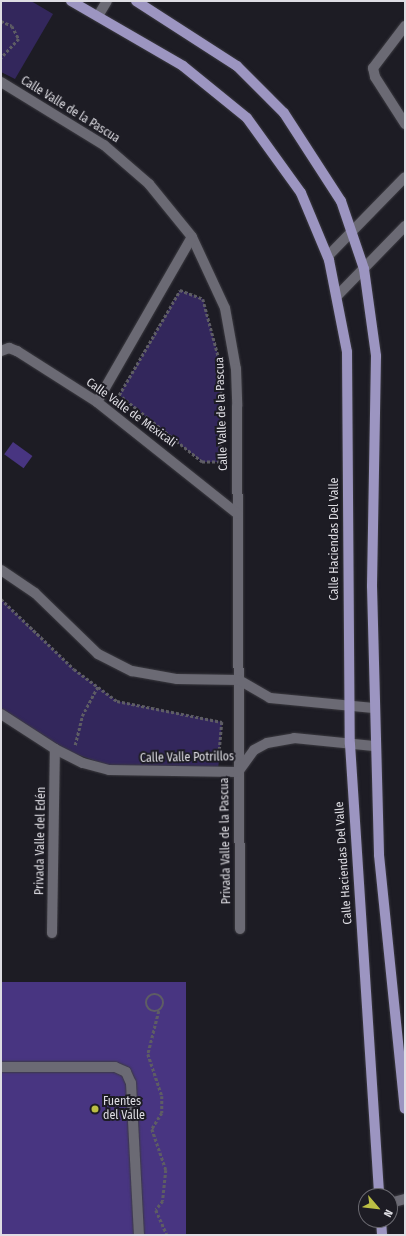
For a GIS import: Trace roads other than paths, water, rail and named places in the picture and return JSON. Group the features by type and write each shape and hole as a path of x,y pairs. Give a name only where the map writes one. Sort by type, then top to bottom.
{"main road":[{"name":"Calle Haciendas Del Valle","path":"70,1 183,66 246,118 301,193 328,256 347,352 350,744 378,1188"},
{"path":"136,1 203,41 265,92 307,144 341,201 364,269 376,356 374,746 380,886 405,1109"}],"street":[{"path":"98,16 107,1"},
{"path":"405,26 373,68 375,77 405,124"},
{"name":"Calle Valle de la Pascua","path":"1,82 75,126 130,165 175,213 192,237 225,308 236,369 240,680"},
{"path":"328,256 405,177"},
{"path":"337,296 405,226"},
{"path":"97,402 192,237"},
{"name":"Calle Valle de Mexicali","path":"1,351 8,348 17,351 97,402 238,514"},
{"path":"1,570 35,593 79,639 113,663 132,671 177,679 240,680 270,698 374,708"},
{"name":"Privada Valle de la Pascua","path":"240,680 238,772 240,929"},
{"name":"Calle Valle Potrillos","path":"1,714 55,749 83,763 110,770 238,772 254,750 267,743 294,738 374,746"},
{"name":"Privada Valle del Edén","path":"52,933 55,749"},
{"path":"1,1067 115,1067 126,1072 131,1083 139,1235"}],"place":[{"name":"Fuentes del Valle","path":"95,1109"}]}
